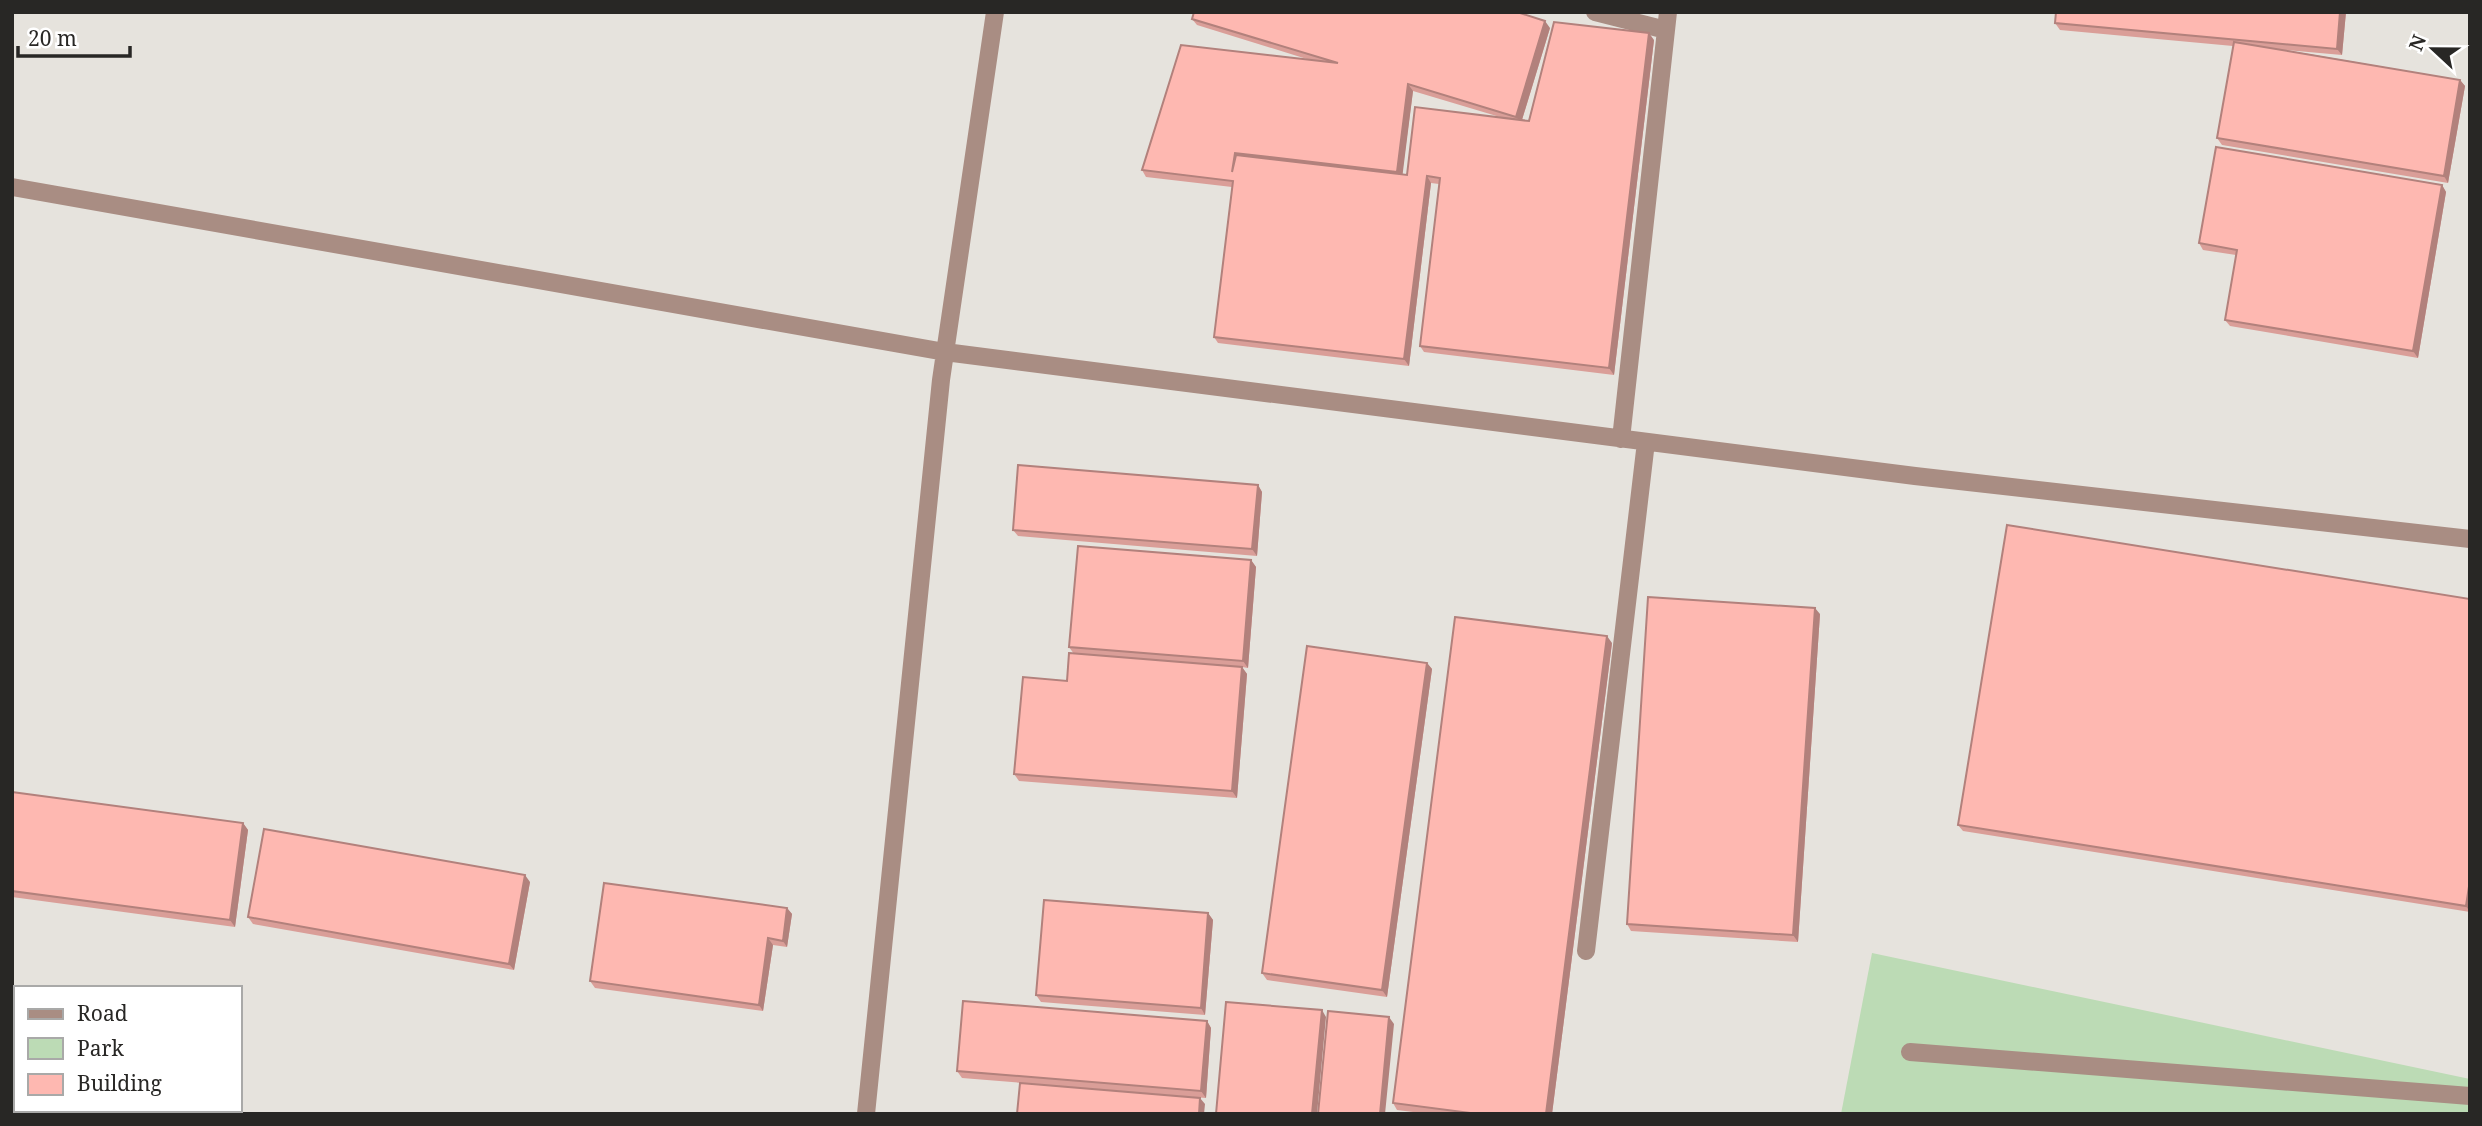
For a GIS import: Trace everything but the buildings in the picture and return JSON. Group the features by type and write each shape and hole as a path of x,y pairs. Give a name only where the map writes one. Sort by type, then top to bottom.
{"street":[{"path":"866,1114 945,352 995,12"},
{"path":"1595,12 1667,21 1621,439"},
{"path":"12,187 945,352 1915,476 2470,539"},
{"path":"1587,951 1646,442"},
{"path":"1910,1052 2470,1096"}],"green space":[{"path":"1872,953 2470,1079 2470,1114 1841,1114"}]}
